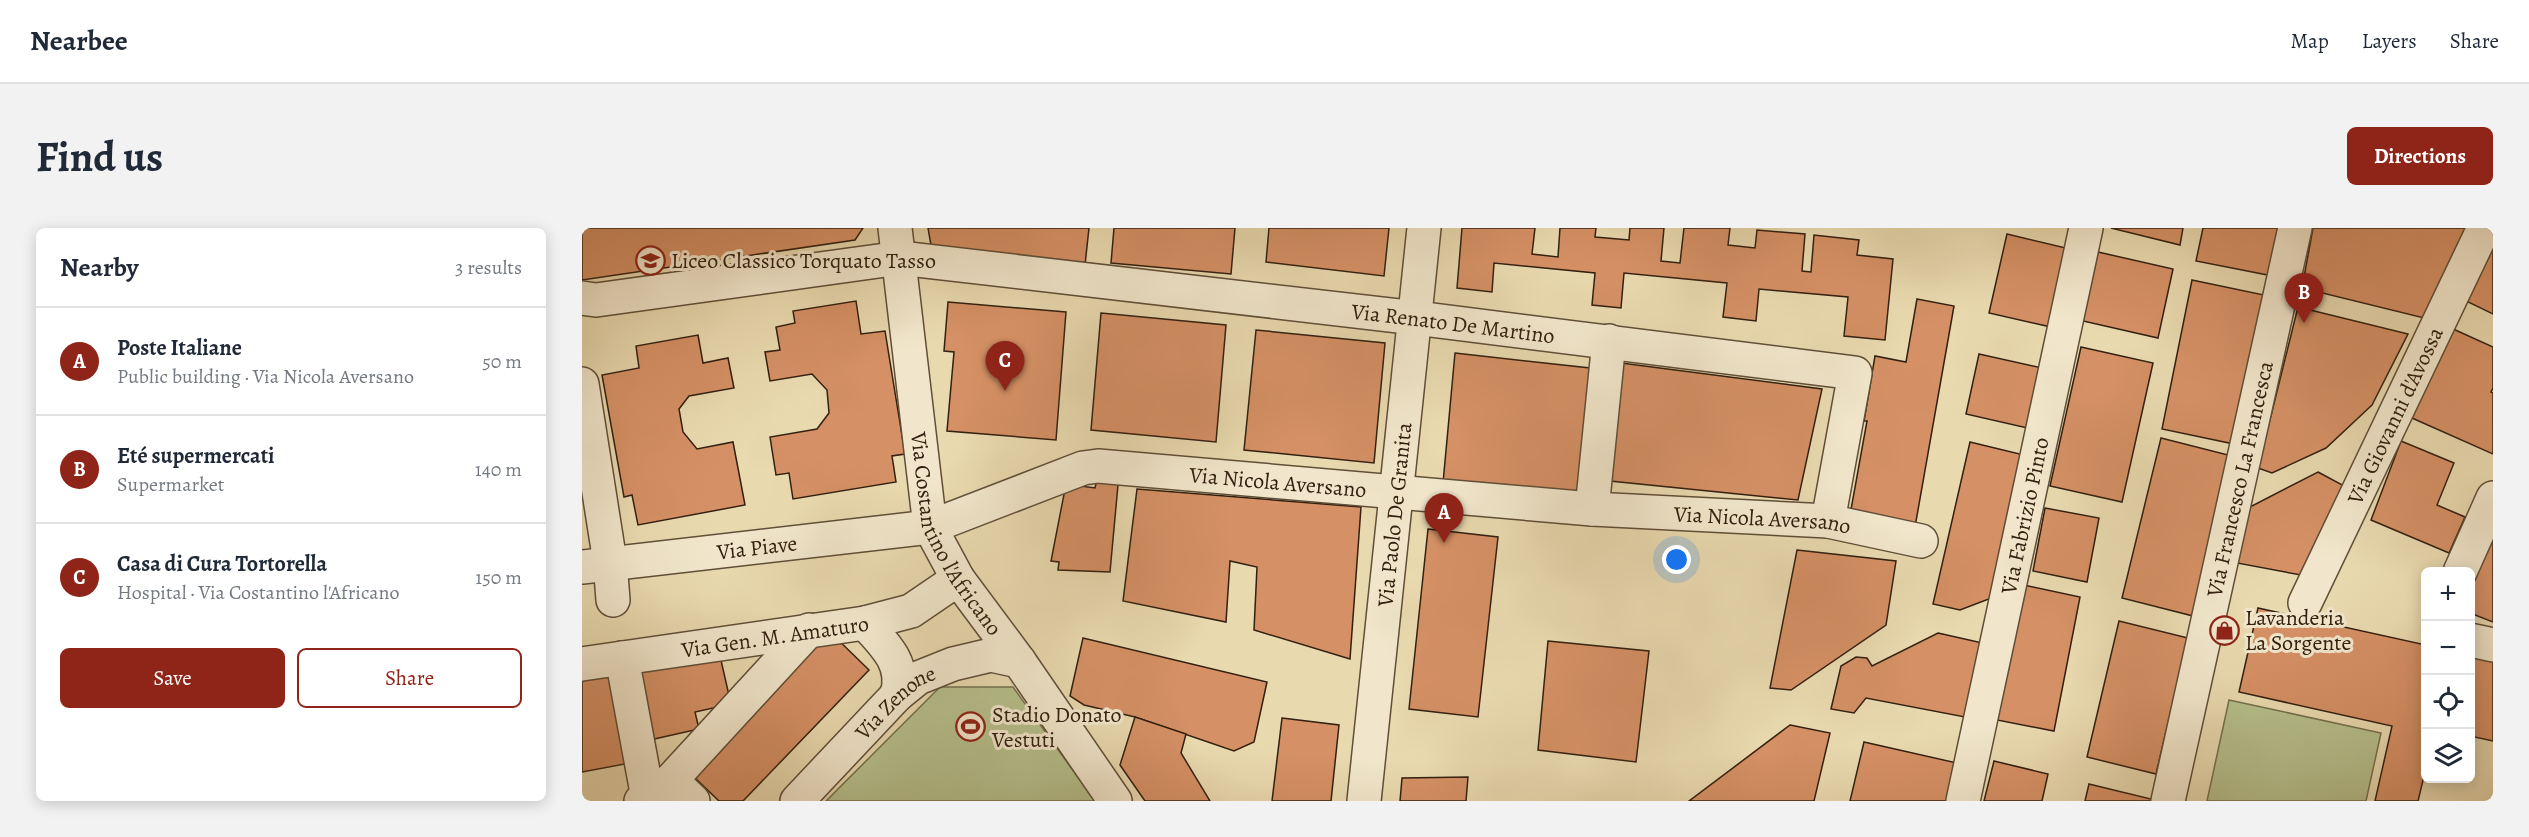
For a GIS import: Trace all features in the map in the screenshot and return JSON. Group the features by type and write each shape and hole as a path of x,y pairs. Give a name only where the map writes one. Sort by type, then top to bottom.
{"street":[{"name":"Via Paolo De Granita","path":"1364,801 1424,228"},
{"name":"Via Fabrizio Pinto","path":"1963,801 2086,228"},
{"name":"Via Francesco La Francesca","path":"2169,801 2295,228"},
{"name":"Via Giovanni d'Avossa","path":"2305,603 2484,228"},
{"name":"Via Renato De Martino","path":"589,299 898,243 1416,318 1855,373 1827,521"},
{"name":"Via Costantino l'Africano","path":"898,243 930,527 958,579 1115,801"},
{"path":"1592,509 1609,341"},
{"path":"582,384 596,565 613,600"},
{"name":"Via Nicola Aversano","path":"930,527 1083,468 1098,466 1592,509 1827,521 1921,541"},
{"path":"2462,567 2493,498"},
{"name":"Via Piave","path":"596,565 930,527"},
{"name":"Via Gen. M. Amaturo","path":"582,664 865,623 911,611 958,579"},
{"path":"865,623 884,645 897,668 901,682 897,695"},
{"path":"663,795 809,630"},
{"path":"2475,641 2493,645"},
{"name":"Via Zenone","path":"797,801 897,695 928,672 991,655 1018,662"},
{"path":"622,658 663,795"}],"green space":[{"name":"Stadio Donato Vestuti","path":"940,687 1013,687 1095,801 826,801"},
{"path":"2229,700 2381,733 2366,801 2207,801"}],"building":[{"name":"Liceo Classico Torquato Tasso","path":"582,228 863,228 855,240 582,280"},
{"path":"928,228 1089,228 1085,265 932,251"},
{"path":"1114,228 1235,228 1231,274 1111,263"},
{"path":"1269,228 1389,228 1384,276 1266,262"},
{"path":"1462,228 1535,228 1532,254 1558,257 1560,228 1596,228 1595,237 1629,240 1630,228 1664,228 1661,261 1680,263 1684,228 1730,228 1728,245 1755,248 1757,230 1805,234 1802,271 1811,272 1814,235 1859,240 1857,255 1893,259 1885,340 1844,336 1848,297 1759,289 1756,321 1723,317 1727,283 1624,273 1621,308 1592,305 1595,273 1494,263 1492,292 1457,288"},
{"path":"2111,228 2183,228 2180,245"},
{"path":"2203,228 2287,228 2278,277 2196,261"},
{"path":"2313,228 2471,228 2428,319 2302,288"},
{"path":"2007,234 2070,249 2051,327 1989,313"},
{"path":"2493,239 2493,314 2464,300"},
{"path":"2098,252 2173,269 2158,338 2083,321"},
{"path":"2192,280 2264,295 2234,444 2162,429"},
{"path":"1917,299 1954,306 1915,527 1850,515 1867,421 1864,421 1875,356 1906,362"},
{"path":"856,301 861,334 885,331 905,454 892,456 896,482 793,499 789,473 776,475 770,437 817,429 829,413 827,390 812,374 770,381 765,352 780,350 776,327 795,323 793,311"},
{"path":"948,302 1066,312 1056,440 947,431 954,352 944,351"},
{"path":"2298,307 2408,334 2372,405 2326,448 2272,473 2258,468"},
{"path":"1101,313 1226,325 1216,442 1091,430"},
{"path":"2451,328 2493,347 2493,388 2491,392 2493,393 2493,454 2412,418"},
{"path":"1256,330 1385,343 1374,463 1244,450"},
{"path":"698,335 703,363 728,358 734,388 689,396 679,409 683,432 697,449 733,442 745,505 638,525 632,495 624,497 602,375 639,368 636,346"},
{"path":"2081,347 2153,363 2122,502 2050,486"},
{"path":"1455,353 1590,368 1577,495 1443,483"},
{"path":"1979,354 2055,371 2041,431 1966,414"},
{"path":"1621,363 1822,389 1798,500 1610,481"},
{"path":"2161,438 2236,457 2197,617 2122,598"},
{"path":"2401,441 2454,463 2437,505 2465,517 2449,553 2371,520"},
{"path":"1970,442 2028,456 2002,594 1960,610 1933,604"},
{"path":"2318,472 2348,488 2306,576 2237,563 2248,508"},
{"path":"1098,476 1117,480 1118,485 1110,572 1058,570 1059,562 1051,561 1066,484 1095,488"},
{"path":"1137,489 1361,507 1350,659 1254,630 1257,567 1230,561 1226,622 1123,601"},
{"path":"2045,508 2099,518 2087,582 2033,571"},
{"path":"1428,529 1498,537 1478,717 1409,709"},
{"path":"2493,530 2493,622 2475,615 2475,578"},
{"path":"1797,550 1896,561 1886,625 1791,690 1770,688"},
{"path":"2024,585 2080,597 2054,731 1997,720"},
{"path":"2258,608 2421,644 2422,783 2418,801 2375,801 2392,726 2239,692"},
{"path":"2119,621 2188,638 2156,774 2087,757"},
{"path":"830,632 869,670 743,801 719,801 692,775"},
{"path":"1938,633 1987,644 1970,718 1866,698 1854,713 1831,709 1841,666 1856,657 1867,658 1872,666"},
{"path":"1083,638 1267,682 1254,742 1234,751 1135,717 1084,705 1070,696"},
{"path":"1548,641 1649,651 1636,762 1538,750"},
{"path":"720,656 731,704 695,712 699,729 654,739 640,669"},
{"path":"2475,656 2493,660 2493,741 2475,737"},
{"path":"610,671 625,764 582,772 582,676"},
{"path":"1135,717 1186,734 1181,753 1210,801 1145,801 1120,765"},
{"path":"1282,718 1339,725 1331,801 1272,801"},
{"path":"1790,725 1830,733 1814,801 1689,801"},
{"path":"1864,742 1957,763 1949,801 1850,801"},
{"path":"1994,761 2048,774 2042,801 1984,801"},
{"path":"1468,777 1466,801 1400,801 1402,778"},
{"path":"2089,784 2151,799 2151,801 2085,801"}],"place":[{"name":"Liceo Classico Torquato Tasso","path":"650,260"},
{"name":"Eté supermercati","path":"2304,323"},
{"name":"Casa di Cura Tortorella","path":"1005,391"},
{"name":"Poste Italiane","path":"1444,543"},
{"name":"Lavanderia La Sorgente","path":"2224,630"},
{"name":"Stadio Donato Vestuti","path":"971,727"}]}
